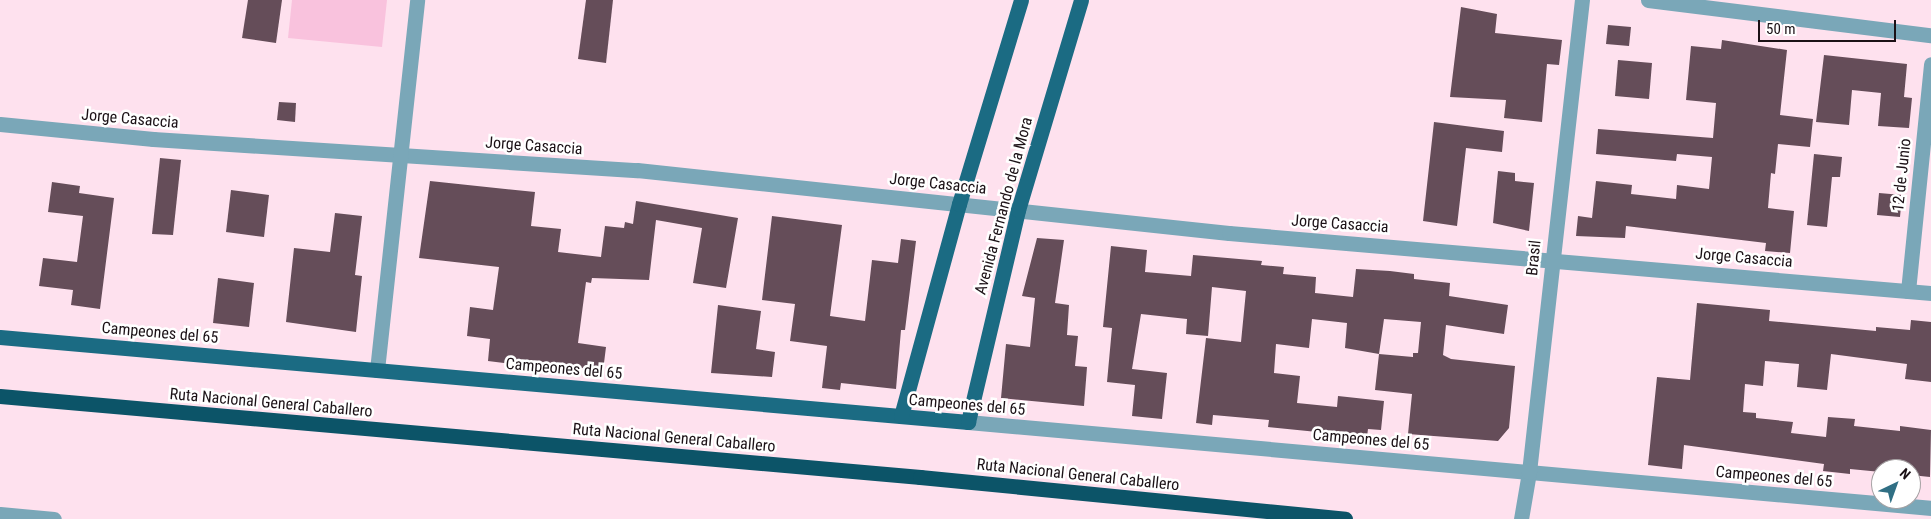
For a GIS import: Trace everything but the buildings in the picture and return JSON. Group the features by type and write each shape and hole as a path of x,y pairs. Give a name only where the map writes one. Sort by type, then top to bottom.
{"highway":[{"name":"Ruta Nacional General Caballero","path":"0,396 920,477 1345,519"}],"main road":[{"path":"901,416 959,204 1021,0"},
{"name":"Avenida Fernando de la Mora","path":"968,422 1018,210 1081,0"},
{"name":"Campeones del 65","path":"0,337 968,422"}],"street":[{"path":"377,370 398,155 417,0"},
{"name":"Brasil","path":"1521,519 1529,472 1582,0"},
{"path":"1648,0 1931,35"},
{"name":"12 de Junio","path":"1908,291 1931,64"},
{"name":"Jorge Casaccia","path":"0,124 153,139 637,170 1229,233 1552,258 1931,293"},
{"name":"Campeones del 65","path":"968,422 1931,508"},
{"path":"0,514 54,519"}],"shaded area":[{"path":"292,0 387,0 382,47 288,38"}]}
